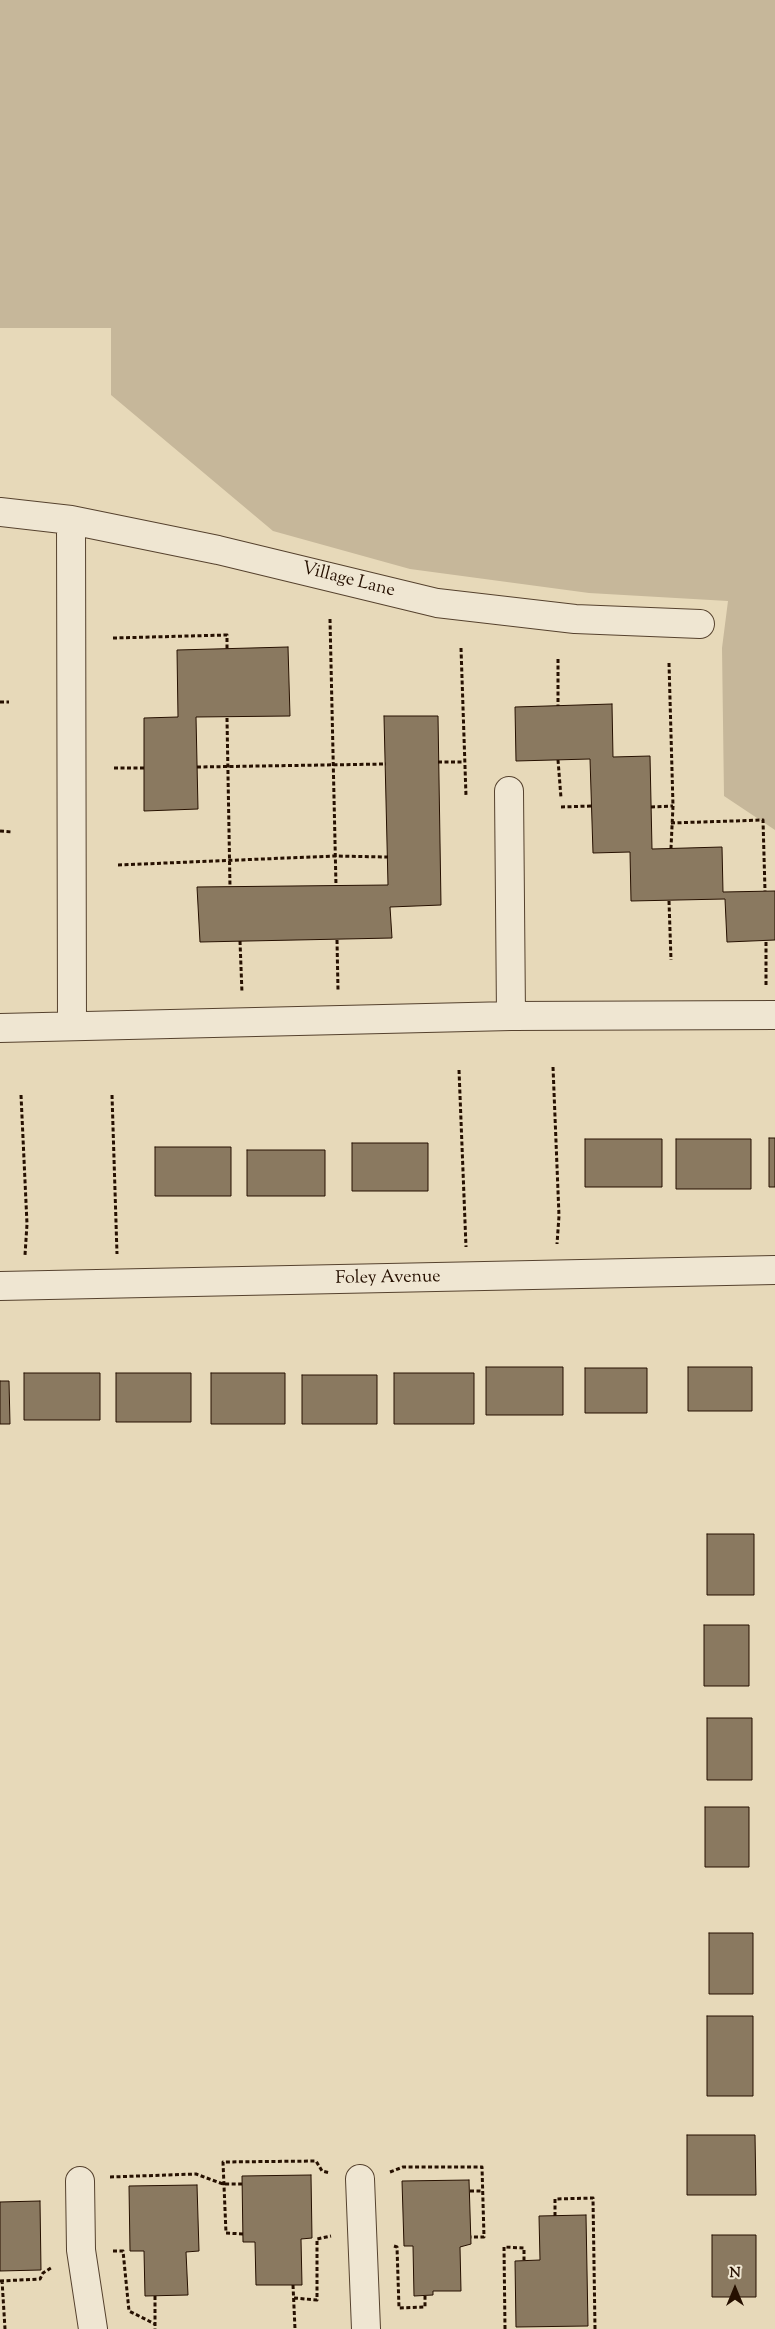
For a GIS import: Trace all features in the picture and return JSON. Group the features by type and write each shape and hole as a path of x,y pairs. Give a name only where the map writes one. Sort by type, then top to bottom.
{"street":[{"name":"Village Lane","path":"0,512 71,520 218,550 437,603 575,619 700,624"},
{"path":"71,520 72,1025"},
{"path":"509,791 510,1016"},
{"path":"0,1028 510,1016 770,1003"},
{"name":"Foley Avenue","path":"0,1286 775,1270"},
{"path":"360,2178 366,2329"},
{"path":"80,2181 81,2250 93,2329"}],"path":[{"path":"330,619 336,886"},
{"path":"113,638 227,635 227,649"},
{"path":"461,648 466,796"},
{"path":"558,659 558,706"},
{"path":"670,663 673,806 671,848"},
{"path":"0,702 9,702"},
{"path":"227,718 228,862 230,887"},
{"path":"558,760 561,798"},
{"path":"438,762 464,762"},
{"path":"197,766 386,764"},
{"path":"114,768 144,768"},
{"path":"561,807 591,806"},
{"path":"651,807 673,806"},
{"path":"671,822 763,820 765,891"},
{"path":"0,831 12,832"},
{"path":"118,865 228,862 335,856 388,857"},
{"path":"669,901 671,960"},
{"path":"337,940 338,992"},
{"path":"240,941 242,994"},
{"path":"766,941 770,1003"},
{"path":"553,1067 559,1216 556,1254"},
{"path":"459,1070 466,1255"},
{"path":"21,1095 27,1224 24,1260"},
{"path":"112,1095 117,1262"},
{"path":"243,2234 226,2233 223,2162 316,2161 322,2171"},
{"path":"400,2170 403,2167 482,2167 484,2237 471,2237"},
{"path":"126,2175 196,2174 223,2184 242,2184"},
{"path":"470,2191 483,2191"},
{"path":"556,2216 555,2199 593,2198 595,2329"},
{"path":"294,2298 318,2300 317,2239"},
{"path":"397,2247 399,2308 425,2307 425,2296"},
{"path":"505,2329 504,2247 524,2248 524,2260"},
{"path":"123,2251 129,2311 155,2324"},
{"path":"5,2329 1,2280 40,2279 43,2273"},
{"path":"293,2285 295,2329"},
{"path":"155,2296 155,2329"}],"shaded area":[{"path":"0,0 775,0 775,830 724,796 722,648 728,601 589,593 410,569 273,531 111,395 111,328 0,328"}],"building":[{"path":"288,647 290,716 196,717 198,809 144,811 144,718 178,717 177,650"},
{"path":"612,704 613,757 650,756 652,849 722,847 723,892 775,891 775,940 727,942 725,899 631,901 630,852 593,853 590,759 516,761 515,707"},
{"path":"384,716 438,716 441,905 390,907 392,938 200,942 197,887 388,885"},
{"path":"769,1138 775,1138 775,1187 769,1187"},
{"path":"585,1139 662,1139 662,1187 585,1187"},
{"path":"676,1139 751,1139 751,1189 676,1189"},
{"path":"352,1143 428,1143 428,1191 352,1191"},
{"path":"155,1147 231,1147 231,1196 155,1196"},
{"path":"247,1150 325,1150 325,1196 247,1196"},
{"path":"486,1367 563,1367 563,1415 486,1415"},
{"path":"688,1367 752,1367 752,1411 688,1411"},
{"path":"585,1368 647,1368 647,1413 585,1413"},
{"path":"24,1373 100,1373 100,1420 24,1420"},
{"path":"116,1373 191,1373 191,1422 116,1422"},
{"path":"211,1373 285,1373 285,1424 211,1424"},
{"path":"394,1373 474,1373 474,1424 394,1424"},
{"path":"302,1375 377,1375 377,1424 302,1424"},
{"path":"0,1381 9,1381 10,1424 0,1424"},
{"path":"707,1534 754,1534 754,1595 707,1595"},
{"path":"704,1625 749,1625 749,1686 704,1686"},
{"path":"707,1718 752,1718 752,1780 707,1780"},
{"path":"705,1807 749,1807 749,1867 705,1867"},
{"path":"709,1933 753,1933 753,1994 709,1994"},
{"path":"707,2016 753,2016 753,2096 707,2096"},
{"path":"687,2135 755,2135 756,2195 687,2195"},
{"path":"311,2175 312,2238 301,2239 302,2285 256,2285 255,2242 243,2242 242,2176"},
{"path":"469,2180 471,2244 460,2247 461,2291 433,2291 433,2295 414,2296 413,2246 404,2246 402,2181"},
{"path":"197,2185 199,2251 186,2252 188,2295 145,2296 144,2251 130,2251 129,2186"},
{"path":"40,2201 41,2270 0,2271 0,2202"},
{"path":"586,2215 588,2326 516,2327 515,2261 540,2260 539,2216"},
{"path":"712,2235 756,2235 756,2297 712,2297"}]}
